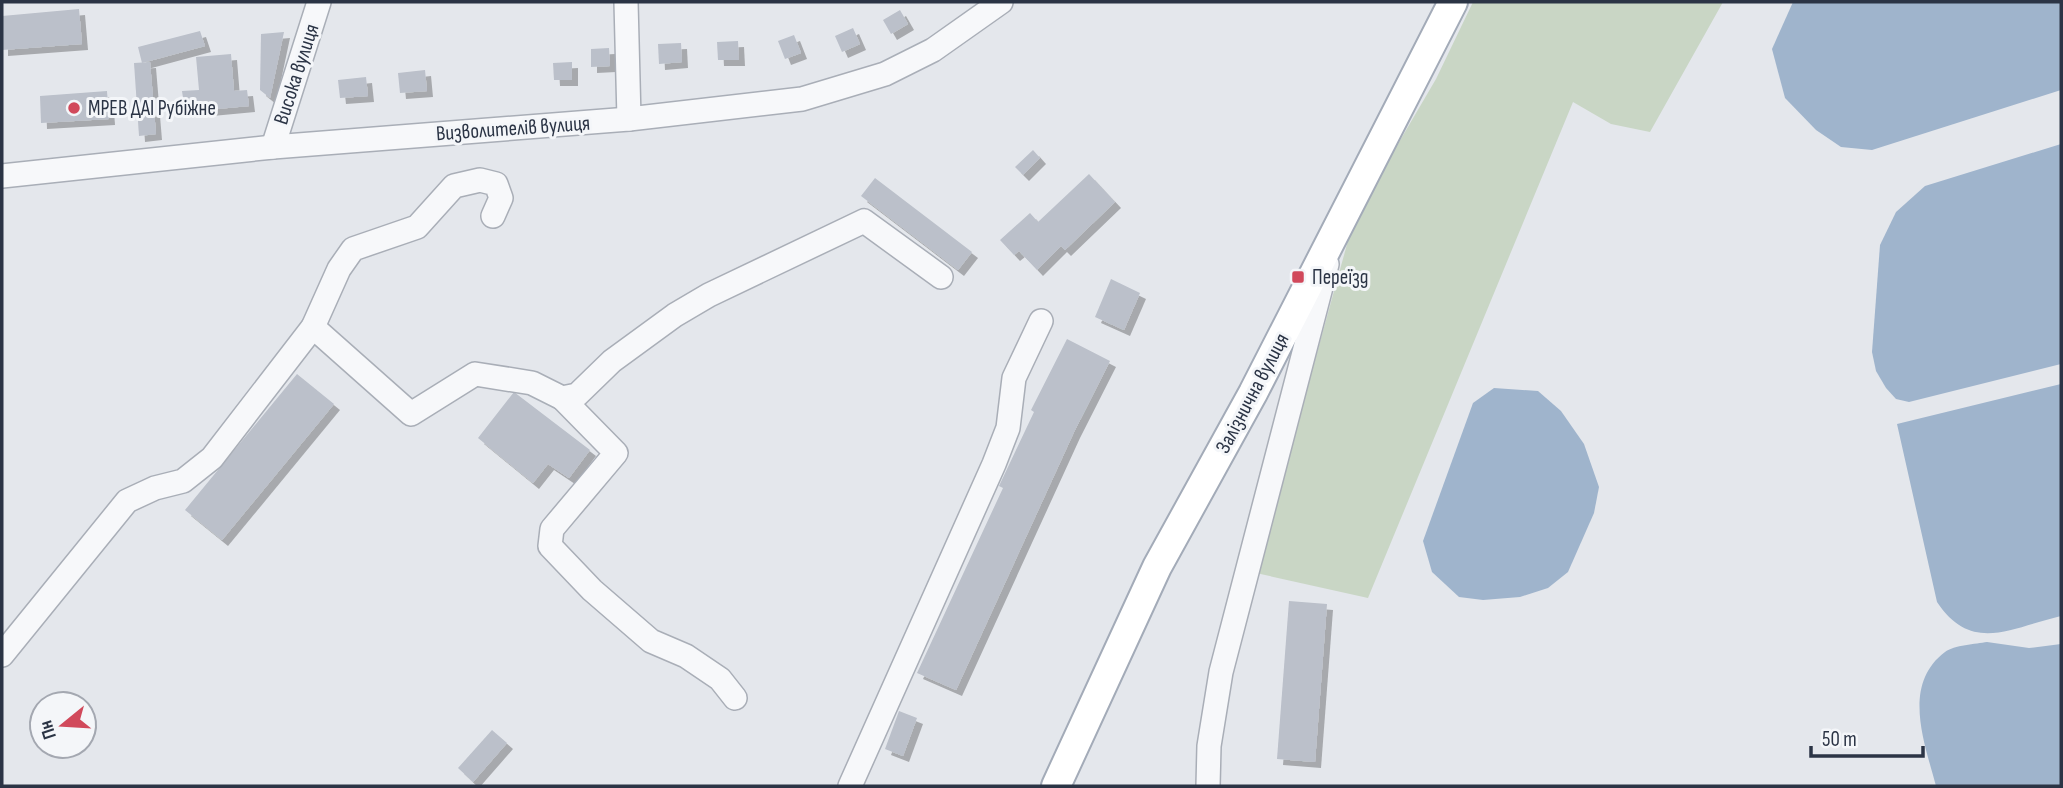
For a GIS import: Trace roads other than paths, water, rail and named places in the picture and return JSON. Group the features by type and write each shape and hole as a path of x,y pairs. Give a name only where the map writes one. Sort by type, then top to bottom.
{"main road":[{"name":"Залізнична вулиця","path":"1056,786 1157,567 1333,238 1453,2"}],"street":[{"name":"Висока вулиця","path":"273,147 319,2"},
{"path":"626,2 629,119"},
{"name":"Визволителів вулиця","path":"2,177 273,147 629,119 802,99 886,74 933,50 1001,2"},
{"path":"417,227 454,186 467,181 496,184 501,198 493,216"},
{"path":"562,398 577,395 612,361 675,315 709,295 864,221 941,277"},
{"path":"2,656 127,501 155,488 183,481 212,458 313,327 339,269 353,249 417,227 440,225"},
{"path":"1208,786 1209,746 1221,672 1333,238"},
{"path":"850,786 994,464 1007,428 1014,378 1041,321"},
{"path":"313,327 411,414 475,374 532,383 562,398 616,453 552,528 550,546 592,590 651,641 686,656 720,679 735,698"}],"water":[{"path":"1793,2 2061,2 2061,90 1872,150 1841,147 1816,130 1785,98 1772,49"},
{"path":"2061,144 2061,364 1909,402 1896,399 1876,371 1872,352 1880,245 1896,212 1925,186"},
{"path":"2061,384 2061,616 1993,633 1964,628 1950,618 1937,602 1897,424"},
{"path":"1494,388 1538,391 1561,411 1584,444 1599,487 1594,513 1568,572 1548,588 1520,597 1483,600 1459,597 1432,572 1423,541 1473,403"},
{"path":"1987,642 2029,648 2061,644 2061,786 1936,786 1922,734 1920,698 1923,681 1945,652 1959,646"}],"place":[{"name":"МРЕВ ДАІ Рубіжне","path":"74,108"},
{"name":"Переїзд","path":"1298,277"}]}
